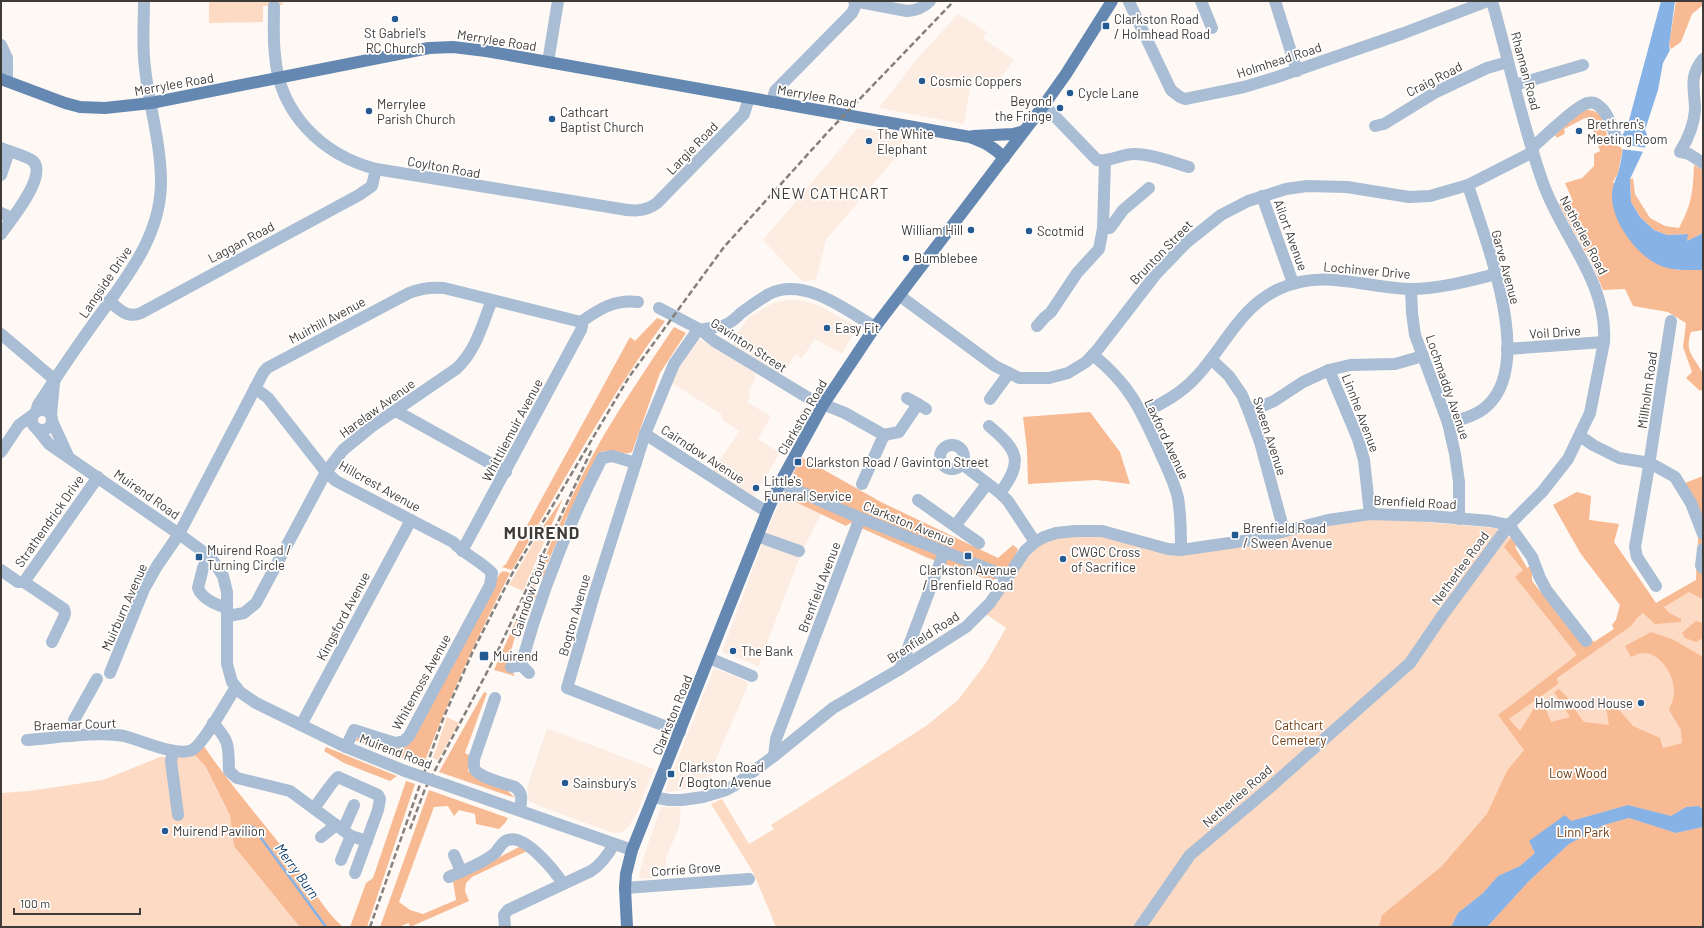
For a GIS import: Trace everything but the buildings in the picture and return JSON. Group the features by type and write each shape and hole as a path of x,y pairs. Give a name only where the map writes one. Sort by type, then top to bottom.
{"main road":[{"name":"Clarkston Road","path":"627,927 625,888 626,874 632,850 757,536 780,483 823,404 875,327 900,296 980,187 1044,105 1066,74 1112,1"},
{"name":"Merrylee Road","path":"4,80 80,107 105,108 151,103 436,47 467,48 974,136 1006,135 1024,131"},
{"name":"Merrylee Road","path":"974,136 1007,154"}],"street":[{"name":"Langside Drive","path":"35,428 32,421 38,405 139,258 154,227 158,211 161,183 160,161 144,53 144,1"},
{"path":"548,62 558,1"},
{"path":"772,102 775,91 852,13 856,1 907,11 916,10 923,7 930,1"},
{"path":"1201,1 1212,28"},
{"path":"1275,1 1297,71"},
{"name":"Holmhead Road","path":"1129,2 1171,90 1180,97 1192,99 1232,90 1297,71 1488,1"},
{"name":"Rhannan Road","path":"1492,1 1532,150"},
{"name":"Coylton Road","path":"274,6 274,55 279,79 292,110 319,142 342,157 376,169 621,209 646,210"},
{"path":"1,45 7,58 4,80"},
{"path":"1703,59 1696,68 1693,76 1695,110 1693,125 1680,152 1689,154 1703,163"},
{"name":"Craig Road","path":"1375,126 1384,124 1436,92 1487,68 1508,62"},
{"path":"1515,85 1583,65"},
{"name":"Largie Road","path":"646,210 657,203 744,114 749,98"},
{"name":"Brunton Street","path":"900,296 979,355 1009,374 1021,378 1049,378 1072,370 1086,362 1140,294 1186,243 1221,215 1262,196 1296,187 1334,186 1359,188 1397,196 1420,197 1468,185 1532,150 1577,109 1588,103 1594,103 1600,106 1606,113 1617,139"},
{"path":"1044,105 1097,160 1105,161 1132,154 1142,154 1189,167"},
{"path":"1,175 5,150 29,159 36,166 37,171 32,188 1,234"},
{"name":"Netherlee Road","path":"1140,927 1190,855 1268,789 1410,663 1442,616 1509,525 1556,477 1568,459 1580,436 1593,401 1604,342 1604,321 1596,287 1550,200 1532,150"},
{"path":"1038,326 1044,317 1056,315 1077,274 1098,249 1103,228 1105,161"},
{"name":"Laggan Road","path":"109,301 127,314 135,315 140,313 359,195 372,186 376,169"},
{"name":"Garve Avenue","path":"1448,423 1478,413 1492,400 1505,378 1507,365 1505,314 1496,274 1468,185"},
{"path":"1103,228 1110,228 1123,210 1149,188"},
{"name":"Ailort Avenue","path":"1262,196 1293,283"},
{"path":"1,213 12,218"},
{"name":"Lochinver Drive","path":"1143,413 1163,403 1198,376 1256,303 1278,289 1293,283 1328,278 1411,289 1458,283 1496,274"},
{"name":"Muirhill Avenue","path":"179,534 255,388 267,368 418,289 435,287 444,288 580,322"},
{"name":"Lochmaddy Avenue","path":"1411,289 1415,335 1448,423 1455,454 1459,482 1459,519"},
{"path":"701,330 714,329 727,324 755,302 771,293 783,290 798,290 825,296 875,327"},
{"name":"Harelaw Avenue","path":"228,612 244,613 256,603 326,472 343,450 371,427 456,369 465,361 472,351 492,300"},
{"path":"580,322 606,305 630,301 638,302"},
{"name":"Gavinton Street","path":"659,308 701,330 713,340 810,399 845,413 884,435"},
{"name":"Millholm Road","path":"1656,586 1637,557 1635,547 1650,463 1672,321"},
{"name":"Whittliemuir Avenue","path":"462,551 506,472 581,330 582,326 580,322"},
{"name":"Bogton Avenue","path":"680,732 567,688 594,595 645,434 674,364 694,334 701,330"},
{"path":"1,334 55,380"},
{"name":"Voil Drive","path":"1507,349 1604,342"},
{"name":"Laxford Avenue","path":"1093,355 1109,368 1121,381 1143,413 1173,481 1181,518 1181,550"},
{"path":"1249,412 1274,401 1303,382 1329,370 1350,365 1395,364 1423,356"},
{"name":"Sween Avenue","path":"1211,359 1230,376 1242,395 1260,442 1284,531"},
{"name":"Linnhe Avenue","path":"1329,370 1358,439 1364,460 1370,514"},
{"path":"990,399 1009,374"},
{"name":"Langside Drive","path":"52,418 55,380"},
{"name":"Hillcrest Avenue","path":"255,388 268,398 326,472 336,480 453,542 462,551 486,567 492,573"},
{"path":"862,484 884,435 900,432 922,407 907,398"},
{"path":"35,413 43,410 52,418 68,457"},
{"path":"396,411 506,472"},
{"name":"Langside Drive","path":"1,452 19,425 35,413"},
{"path":"12,436 22,430 35,428 40,431 47,430 52,418"},
{"path":"989,426 1010,445 1015,458 1011,477 1000,493"},
{"name":"Muirend Road","path":"35,428 50,444 209,556 222,576 227,592 227,664 232,682 246,697 346,747 405,771 632,850"},
{"name":"Cairndow Avenue","path":"645,434 767,512"},
{"path":"1580,436 1593,445 1620,458 1650,463 1675,477 1691,503 1703,534"},
{"name":"Cairndow Court","path":"520,669 533,623 568,529 602,458 612,456 636,463"},
{"path":"962,464 986,484 1000,493 1008,501 1035,542"},
{"name":"Strathendrick Drive","path":"24,582 98,477"},
{"name":"Clarkston Avenue","path":"780,483 860,518 1008,577"},
{"path":"954,526 986,484"},
{"path":"918,500 979,543"},
{"name":"Brenfield Road","path":"653,797 669,800 682,800 703,797 735,785 774,756 833,708 900,669 966,627 990,603 1025,551 1035,542 1056,533 1102,531 1168,549 1181,550 1250,540 1328,520 1370,514 1400,514 1490,521 1509,525"},
{"name":"Brenfield Avenue","path":"774,756 776,739 860,518"},
{"name":"Kingsford Avenue","path":"300,725 411,520"},
{"path":"1509,525 1532,557 1547,591 1586,641"},
{"name":"Muirburn Avenue","path":"110,673 144,589 157,566 179,534"},
{"path":"757,536 799,551"},
{"path":"1703,548 1701,566 1703,568"},
{"path":"900,669 944,552"},
{"path":"209,556 203,568 198,586 199,591 201,595 228,612"},
{"name":"Strathendrick Drive","path":"1,570 18,582 24,582 64,610 64,617 52,642"},
{"name":"Whitemoss Avenue","path":"346,747 354,730 395,743 404,741 409,736 490,585 492,573"},
{"path":"709,658 752,676"},
{"path":"71,736 74,720 97,679"},
{"path":"178,815 171,761 173,751 192,750 200,742 236,687"},
{"path":"495,698 495,718 474,759 475,771 480,775 515,787 520,791 522,795 520,810"},
{"path":"213,723 224,736 228,745 230,771 237,778 290,791 343,830 367,841"},
{"name":"Braemar Court","path":"27,740 71,736 123,736 173,751"},
{"path":"314,808 327,792 335,778 338,777 378,795 380,799 378,810 355,873"},
{"path":"342,860 343,830 354,805"},
{"path":"320,837 343,830"},
{"path":"449,877 488,858 495,853 505,841 512,839 522,841 530,847 558,875 563,884"},
{"path":"505,927 504,915 508,910 591,871 599,866 614,844"},
{"path":"454,855 461,871"},
{"name":"Corrie Grove","path":"625,888 749,879"}],"shaded area":[{"path":"958,14 987,32 983,38 1014,60 991,90 972,76 964,124 879,108 917,59"},
{"path":"858,128 912,138 826,240 816,280 802,281 763,240"},
{"path":"799,300 818,305 855,326 856,329 842,354 815,339 802,358 795,355 781,378 742,353 733,345 735,337 748,318 773,303"},
{"path":"698,338 755,373 755,379 748,392 751,394 747,402 771,416 758,439 780,453 754,496 712,473 740,431 722,420 721,414 670,382"},
{"path":"783,496 821,514 802,551 758,667 722,652 771,520"},
{"path":"714,668 746,681 748,685 711,771 709,784 671,792 665,791"},
{"path":"547,728 654,769 637,813 629,826 622,832 613,833 529,801 527,788"},
{"path":"661,807 681,807 679,827 666,858 666,876 640,879 639,876 644,856"}],"green space":[{"path":"209,1 283,1 283,5 263,6 263,22 209,23"},
{"path":"1676,1 1703,1 1703,5 1692,14 1681,42 1671,49 1669,45"},
{"path":"1586,110 1594,111 1601,116 1610,143 1623,148 1618,173 1613,182 1676,270 1703,270 1703,330 1691,332 1689,349 1702,372 1703,391 1699,390 1686,378 1692,372 1683,347 1686,323 1668,312 1633,306 1625,289 1603,290 1593,266 1559,204 1572,199 1565,183 1582,178 1594,166 1594,154 1600,151 1590,120 1585,118 1564,129 1564,134 1557,138 1555,135 1581,112"},
{"path":"1694,165 1703,170 1703,233 1687,241 1687,234 1667,235 1654,230 1640,217 1631,202 1630,179 1633,178 1635,194 1650,218 1665,226 1679,228 1687,212 1691,197"},
{"path":"657,318 665,321 604,412 512,570 502,567 506,564 630,337 635,341"},
{"path":"674,327 686,333 660,373 632,452 601,452 567,517 546,567 545,578 537,576 568,504 594,452 638,381"},
{"path":"1090,412 1120,452 1130,484 1096,480 1028,484 1027,450 1023,417"},
{"path":"801,457 881,502 998,558 1013,545 1018,549 1009,570 992,581 928,558 850,523 846,526 783,496"},
{"name":"Cathcart Cemetery","path":"1703,476 1703,927 776,927 753,872 711,804 722,799 749,844 774,829 771,825 926,726 958,700 986,663 1006,628 986,614 1027,557 1045,541 1063,537 1107,537 1157,552 1180,554 1331,524 1382,518 1495,528 1518,544 1515,547 1527,568 1532,565 1532,581 1582,645 1592,640 1594,642 1614,629 1612,625 1616,620 1620,605 1581,554 1553,505 1577,492 1591,496 1589,520 1619,524 1614,542 1656,603 1696,580"},
{"name":"Low Wood","path":"1703,476 1703,599 1689,592 1664,607 1668,612 1681,619 1681,622 1655,624 1643,613 1631,626 1557,678 1558,684 1509,719 1520,731 1538,702 1544,705 1551,722 1570,717 1554,692 1559,689 1567,697 1584,722 1609,725 1606,708 1615,705 1633,726 1660,738 1663,748 1682,743 1681,730 1669,710 1673,699 1674,686 1669,672 1661,661 1655,656 1643,653 1631,657 1625,646 1651,632 1672,639 1703,657 1703,810 1699,806 1686,807 1671,816 1628,805 1571,821 1529,841 1535,853 1520,866 1498,876 1483,893 1458,913 1451,927 1379,927 1382,915 1441,867 1487,814 1507,771 1524,750 1498,715 1577,655 1515,577 1523,570 1504,547 1511,538 1518,544 1515,547 1527,568 1532,565 1532,581 1582,645 1592,640 1594,642 1614,629 1612,625 1616,620 1620,605 1581,554 1553,505 1577,492 1591,496 1589,520 1619,524 1614,542 1656,603 1696,580 1699,518 1685,483"},
{"path":"563,498 549,531 542,528"},
{"path":"542,528 549,531 523,591 509,585"},
{"path":"504,571 510,573 464,668 423,766 357,741 356,740 359,736 406,747 500,573"},
{"path":"534,580 537,581 533,593 537,595 518,630 510,657 509,667 515,676 494,670"},
{"path":"1696,621 1703,623 1703,638 1696,642 1685,638 1682,633"},
{"path":"484,692 487,693 465,753 469,755 468,771 502,785 515,798 439,772"},
{"path":"447,717 459,723 438,760 433,758"},
{"path":"203,745 235,789 299,869 322,904 343,927 1,927 1,793 29,791 103,780 160,757 183,756"},
{"path":"203,745 235,789 299,869 322,904 343,927 300,927 234,846 230,815 206,767 192,751"},
{"path":"326,747 397,776 390,781 344,763 324,751"},
{"path":"406,781 415,784 367,927 350,927 366,883 373,878"},
{"path":"429,790 508,818 499,829 476,824 475,814 459,810 454,816 448,806 434,807 399,902 410,910 423,914 456,900 453,881 519,847 532,853 525,852 472,877 466,883 465,891 469,901 410,927 409,923 398,927 380,927"},
{"path":"1629,818 1676,833 1703,827 1703,927 1487,927 1528,882 1569,844 1604,825"}],"water":[{"path":"1661,1 1675,1 1669,46 1670,50 1663,63 1658,90 1645,130 1649,139 1630,179 1631,202 1640,217 1654,230 1667,235 1688,234 1687,241 1703,233 1703,270 1671,269 1652,261 1635,247 1628,238 1616,217 1613,207 1612,197 1614,184 1620,166 1624,143 1621,138 1628,124"},
{"path":"1628,805 1671,816 1686,807 1699,806 1703,810 1703,827 1676,833 1629,818 1604,825 1569,844 1528,882 1487,927 1451,927 1458,913 1483,893 1498,876 1520,866 1535,853 1529,841 1565,815 1571,821"}],"pier":[{"path":"1622,143 1647,148 1645,152 1621,149"}],"waterway":[{"name":"Merry Burn","path":"253,827 326,927"}],"railway":[{"path":"370,927 443,719 473,651 512,574 629,377 724,247 827,133 954,1"},
{"path":"410,829 425,789 494,659 592,449"}],"place":[{"name":"St Gabriel's RC Church","path":"395,19"},
{"name":"Clarkston Road / Holmhead Road","path":"1106,26"},
{"name":"Cosmic Coppers","path":"922,81"},
{"name":"Cycle Lane","path":"1070,93"},
{"name":"Beyond the Fringe","path":"1060,108"},
{"name":"Merrylee Parish Church","path":"369,111"},
{"name":"Cathcart Baptist Church","path":"552,119"},
{"name":"Brethren's Meeting Room","path":"1579,131"},
{"name":"The White Elephant","path":"869,141"},
{"name":"William Hill","path":"971,230"},
{"name":"Scotmid","path":"1029,231"},
{"name":"Bumblebee","path":"906,258"},
{"name":"Easy Fit","path":"827,328"},
{"name":"Clarkston Road / Gavinton Street","path":"798,462"},
{"name":"Little's Funeral Service","path":"756,488"},
{"name":"Brenfield Road / Sween Avenue","path":"1235,535"},
{"name":"Clarkston Avenue / Brenfield Road","path":"968,556"},
{"name":"Muirend Road / Turning Circle","path":"199,557"},
{"name":"CWGC Cross of Sacrifice","path":"1063,559"},
{"name":"The Bank","path":"733,651"},
{"name":"Muirend","path":"484,656"},
{"name":"Holmwood House","path":"1641,703"},
{"name":"Clarkston Road / Bogton Avenue","path":"671,774"},
{"name":"Sainsbury's","path":"565,783"},
{"name":"Muirend Pavilion","path":"165,831"}],"district":[{"name":"NEW CATHCART","path":"830,194"},
{"name":"MUIREND","path":"542,533"}],"park label":[{"name":"Linn Park","path":"1583,832"}]}
